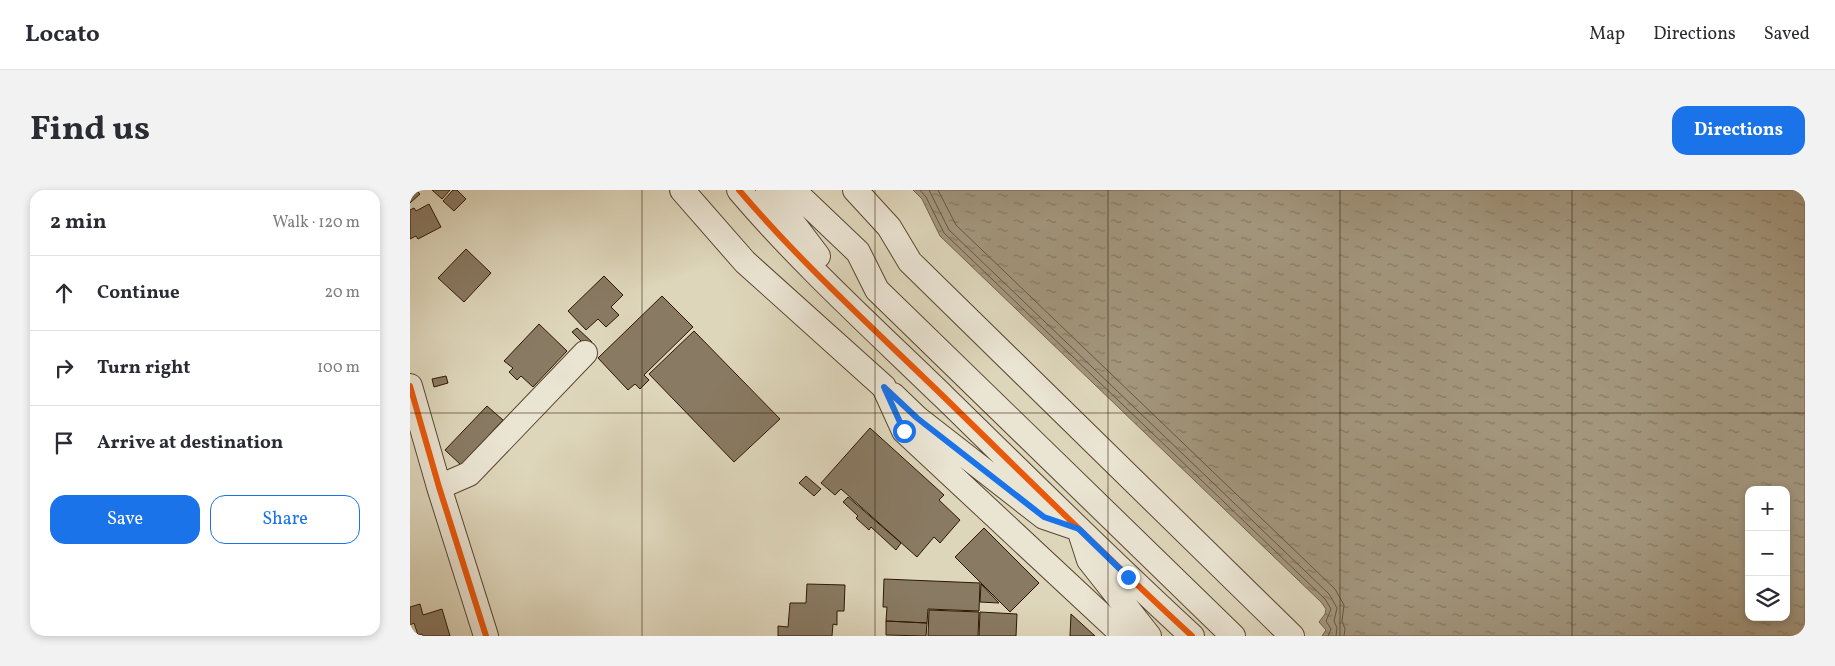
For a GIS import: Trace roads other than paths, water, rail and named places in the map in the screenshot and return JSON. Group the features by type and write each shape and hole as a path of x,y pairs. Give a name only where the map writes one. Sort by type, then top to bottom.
{"street":[{"path":"682,190 745,262 917,418 1044,517 1079,529"},
{"path":"739,190 836,292 1079,529 1192,636"},
{"path":"768,190 834,278 836,292"},
{"path":"793,190 858,252 877,290 1233,636"},
{"path":"855,190 889,227 910,262 1292,636"},
{"path":"439,487 469,474 585,353"},
{"path":"884,387 904,431 1124,636"},
{"path":"412,400 486,636"},
{"path":"1079,529 1090,560 1148,636"}],"water":[{"path":"913,190 1805,190 1805,636 1322,636 1326,630 1319,622 1326,609 1321,602 940,236 922,199"}]}
